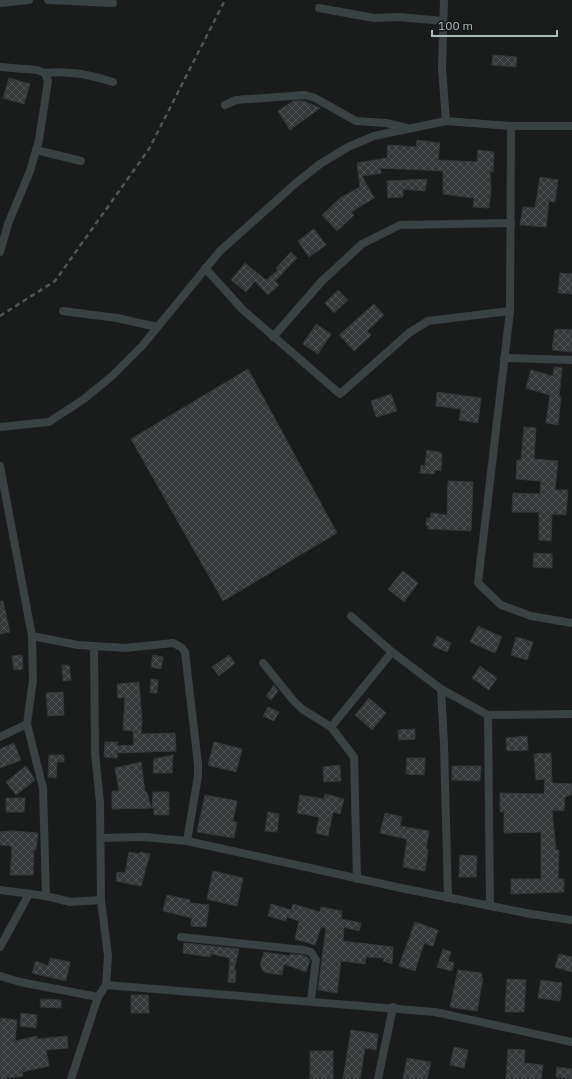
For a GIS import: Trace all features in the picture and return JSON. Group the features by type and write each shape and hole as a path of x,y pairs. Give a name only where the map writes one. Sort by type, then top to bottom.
{"street":[{"path":"0,3 29,0"},
{"path":"48,0 113,3"},
{"path":"444,0 442,68 446,121"},
{"path":"319,8 374,18 399,17 443,21"},
{"path":"0,67 37,70 45,73 62,71 76,72 114,82"},
{"path":"0,252 8,224 30,171 36,150 47,92 48,81 45,73"},
{"path":"225,105 236,100 305,95 315,98 356,121 386,123 410,128"},
{"path":"0,427 49,422 84,399 112,376 142,346 220,251 296,183 320,164 348,147 374,136 446,121 511,126 572,126"},
{"path":"511,126 510,311 478,583 501,605 531,616 572,624"},
{"path":"36,150 81,161"},
{"path":"273,337 322,281 362,244 400,225 511,223"},
{"path":"205,268 243,310 308,368 340,394 409,333 428,321 510,311"},
{"path":"63,311 117,318 157,327"},
{"path":"504,358 572,360"},
{"path":"0,466 32,636 33,680 27,724 43,788 46,896"},
{"path":"351,616 392,652 440,689 488,715 572,714"},
{"path":"32,636 78,645 126,648 174,643 181,647 185,652 198,764 198,776 187,841"},
{"path":"71,1079 98,997 106,985 108,956 101,900 100,803 95,753 94,646"},
{"path":"331,727 392,652"},
{"path":"263,663 302,709 331,727 354,757 357,879"},
{"path":"440,689 444,744 448,898"},
{"path":"488,715 490,906"},
{"path":"0,737 27,724"},
{"path":"101,838 144,837 187,841 448,898 572,920"},
{"path":"0,890 46,896 70,902 101,900"},
{"path":"0,947 29,894"},
{"path":"181,937 311,952 316,960 311,1000"},
{"path":"0,976 20,982 98,997"},
{"path":"106,985 311,1000 435,1012 572,1042"},
{"path":"378,1079 393,1007"}],"building":[{"path":"493,55 517,57 516,67 492,65"},
{"path":"9,78 30,84 24,104 3,98"},
{"path":"293,101 304,101 320,108 290,130 278,111"},
{"path":"417,140 440,143 438,160 477,162 478,150 494,152 493,172 490,171 491,189 489,208 473,207 474,198 443,194 443,171 380,168 381,173 362,176 374,198 351,212 354,215 337,231 322,215 340,198 360,187 357,163 387,158 388,145 416,147"},
{"path":"540,177 558,180 555,202 549,201 546,227 520,225 523,207 535,208"},
{"path":"427,179 425,191 403,189 403,197 388,198 387,181"},
{"path":"314,229 326,245 309,257 298,241"},
{"path":"291,252 297,258 275,281 279,285 268,295 255,281 246,292 231,280 245,263 266,280 278,270 276,268"},
{"path":"560,273 572,274 572,294 558,293"},
{"path":"338,290 348,300 334,313 325,303"},
{"path":"374,304 384,315 367,331 371,335 354,351 339,335"},
{"path":"316,324 331,334 318,354 303,344"},
{"path":"555,329 572,330 572,352 552,350"},
{"path":"554,367 562,368 558,425 546,423 550,395 526,388 531,370 553,376"},
{"path":"248,369 337,533 223,601 131,439"},
{"path":"437,392 481,398 478,423 459,420 461,409 436,406"},
{"path":"391,394 397,411 376,417 371,401"},
{"path":"524,427 536,428 534,459 558,461 555,490 568,490 566,515 552,514 551,541 539,540 539,512 512,512 513,493 540,494 541,481 516,479 517,460 521,460"},
{"path":"427,450 442,453 441,471 435,470 434,474 420,473 421,465 425,466"},
{"path":"448,481 473,482 471,531 428,529 428,526 426,525 427,518 430,518 431,513 447,515"},
{"path":"534,553 552,554 552,568 533,567"},
{"path":"403,571 418,583 404,602 388,589"},
{"path":"0,601 3,601 10,632 0,634"},
{"path":"478,626 502,637 495,653 470,642"},
{"path":"437,636 451,643 447,652 433,646"},
{"path":"516,637 533,642 527,660 511,655"},
{"path":"22,655 23,669 14,670 12,656"},
{"path":"153,655 163,657 161,669 151,667"},
{"path":"229,655 235,663 219,676 212,667"},
{"path":"62,665 69,665 71,680 63,681"},
{"path":"480,666 497,678 489,690 472,678"},
{"path":"151,679 158,680 157,693 150,693"},
{"path":"139,682 142,721 141,734 175,733 176,751 117,753 117,758 104,757 105,742 118,742 117,746 134,745 133,731 123,730 125,697 118,698 117,684"},
{"path":"274,685 278,691 271,700 266,696"},
{"path":"63,692 64,715 48,716 46,693"},
{"path":"369,698 386,713 372,730 355,715"},
{"path":"268,707 279,712 274,721 263,716"},
{"path":"415,729 415,739 399,740 398,730"},
{"path":"527,736 528,750 507,751 506,738"},
{"path":"214,742 242,749 236,772 208,765"},
{"path":"14,743 21,760 0,768 0,749"},
{"path":"551,753 552,783 572,784 571,795 565,797 564,811 552,810 556,850 559,850 558,879 564,879 564,892 511,894 511,879 541,879 541,832 504,833 504,812 500,812 500,793 544,794 545,779 536,780 534,754"},
{"path":"49,755 64,755 64,762 57,762 56,778 48,777"},
{"path":"173,755 172,773 153,773 154,759"},
{"path":"407,758 425,758 424,775 406,774"},
{"path":"141,762 145,792 147,792 151,808 112,809 112,791 119,791 115,768"},
{"path":"340,765 341,781 324,782 323,767"},
{"path":"26,766 35,780 16,795 6,782"},
{"path":"452,766 481,766 480,781 452,780"},
{"path":"153,792 169,792 169,815 154,815 154,808 152,808"},
{"path":"325,794 344,799 340,814 333,812 328,836 316,833 319,817 297,813 300,795 324,799"},
{"path":"205,795 237,801 233,821 237,822 234,838 197,832"},
{"path":"6,798 25,798 24,812 6,812"},
{"path":"268,812 279,814 277,832 265,831"},
{"path":"385,813 402,817 400,826 429,831 425,871 403,867 407,839 380,833"},
{"path":"12,831 38,833 36,850 34,849 33,875 10,875 12,848 11,846 0,845 0,832"},
{"path":"129,852 150,854 141,886 116,881 117,872 125,873"},
{"path":"460,855 477,856 476,877 459,877"},
{"path":"213,871 243,878 237,906 207,899"},
{"path":"167,895 190,900 190,903 209,905 206,927 191,926 192,918 163,911"},
{"path":"271,904 291,910 293,904 320,912 321,907 342,911 341,919 361,923 359,931 344,927 343,941 393,947 392,964 383,961 384,958 366,957 365,964 341,961 337,993 318,990 326,928 321,927 315,945 295,939 299,921 287,917 286,921 268,916"},
{"path":"415,922 438,930 433,946 424,943 415,971 399,966"},
{"path":"184,943 239,949 234,970 236,970 235,983 228,982 230,958 211,954 210,957 183,953"},
{"path":"443,949 451,952 448,961 454,963 452,971 437,967"},
{"path":"264,952 290,956 290,954 303,955 310,960 306,972 284,964 282,975 264,972 260,965"},
{"path":"559,954 572,957 572,972 555,967"},
{"path":"50,958 70,962 66,981 32,973 36,961 48,966"},
{"path":"458,970 482,973 481,977 483,978 477,1011 450,1007"},
{"path":"507,979 526,980 524,1012 505,1012"},
{"path":"541,980 562,983 560,1001 538,998"},
{"path":"131,995 148,995 149,1013 131,1013"},
{"path":"41,999 61,1000 61,1008 40,1007"},
{"path":"21,1013 37,1015 36,1028 20,1026"},
{"path":"0,1018 17,1020 15,1041 37,1036 37,1039 67,1036 68,1048 46,1050 49,1066 22,1072 23,1076 0,1079"},
{"path":"351,1030 378,1034 376,1050 365,1048 360,1079 343,1079"},
{"path":"454,1047 468,1050 464,1068 450,1065"},
{"path":"508,1049 525,1050 524,1063 543,1065 541,1079 506,1079"},
{"path":"310,1051 333,1051 333,1079 310,1079"},
{"path":"407,1058 431,1062 427,1079 403,1079"},
{"path":"557,1067 572,1069 572,1079 556,1077"}],"railway":[{"path":"0,316 55,281 149,149 225,0"}]}
